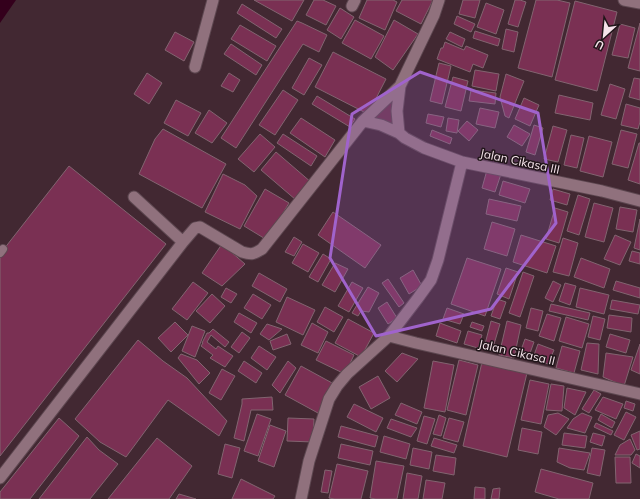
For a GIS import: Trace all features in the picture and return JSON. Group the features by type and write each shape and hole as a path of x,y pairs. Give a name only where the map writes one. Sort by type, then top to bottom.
{"street":[{"path":"196,67 213,0"},
{"path":"399,133 397,111 400,86 440,0"},
{"path":"624,0 640,3"},
{"path":"0,478 195,228 200,227 248,254 254,254 262,249 363,121 400,86"},
{"name":"Jalan Cikasa III","path":"363,121 382,125 424,148 462,162 602,191 640,201"},
{"path":"301,499 310,461 329,399 347,374 389,336 431,280 438,260 462,162"},
{"path":"134,198 183,242"},
{"name":"Jalan Cikasa II","path":"389,336 640,394"}],"highlighted area":[{"path":"420,72 538,113 556,223 491,309 376,336 330,258 352,114"}],"shaded area":[{"path":"0,0 16,0 0,23"},
{"path":"391,99 394,100 393,126 374,117"}],"building":[{"path":"254,0 304,0 292,21"},
{"path":"314,0 323,0 336,6 326,25 306,15"},
{"path":"367,0 393,0 397,2 385,30 359,18"},
{"path":"402,0 433,0 421,24 396,11"},
{"path":"463,0 480,0 475,18 459,14"},
{"path":"515,0 526,2 518,27 508,24"},
{"path":"536,0 557,0 570,3 552,77 518,68"},
{"path":"575,1 617,12 597,91 555,80"},
{"path":"486,3 504,10 496,34 477,27"},
{"path":"242,4 282,29 276,38 237,13"},
{"path":"340,8 354,17 341,39 327,30"},
{"path":"457,16 475,24 471,32 454,24"},
{"path":"355,20 384,36 371,59 342,43"},
{"path":"394,20 418,34 393,70 375,57"},
{"path":"297,21 327,35 319,52 303,44 236,148 221,138"},
{"path":"640,23 640,71 628,68"},
{"path":"620,24 635,28 628,58 612,55"},
{"path":"240,25 276,46 267,61 231,39"},
{"path":"506,29 518,32 514,52 502,49"},
{"path":"475,31 500,39 498,46 473,38"},
{"path":"175,32 194,42 184,61 165,50"},
{"path":"450,32 465,39 462,47 446,39"},
{"path":"445,42 464,50 466,46 488,55 483,68 473,64 470,72 437,59"},
{"path":"231,44 262,65 256,75 224,54"},
{"path":"333,52 386,79 368,114 315,87"},
{"path":"309,58 322,65 304,95 292,88"},
{"path":"439,63 451,66 442,104 430,101"},
{"path":"475,70 499,74 496,91 472,86"},
{"path":"147,73 162,83 149,104 134,94"},
{"path":"229,73 240,80 233,92 221,86"},
{"path":"506,74 524,81 509,118 505,116 500,97"},
{"path":"453,77 468,81 461,111 445,107"},
{"path":"634,78 640,79 640,100 629,97"},
{"path":"610,84 625,89 616,119 601,115"},
{"path":"283,90 298,100 275,135 259,125"},
{"path":"471,90 496,93 495,104 469,101"},
{"path":"559,95 593,103 590,120 555,113"},
{"path":"317,96 355,119 350,127 312,104"},
{"path":"524,98 539,105 530,126 515,119"},
{"path":"176,100 201,113 188,136 164,123"},
{"path":"626,104 640,108 640,122 638,129 621,125"},
{"path":"480,108 499,112 495,128 476,124"},
{"path":"209,110 227,123 212,143 195,133"},
{"path":"428,114 444,117 441,127 426,123"},
{"path":"301,118 335,140 325,157 290,133"},
{"path":"448,118 459,120 457,133 446,131"},
{"path":"467,121 478,130 469,141 458,131"},
{"path":"514,125 530,134 522,146 507,137"},
{"path":"534,125 543,128 535,155 526,152"},
{"path":"553,126 567,130 558,162 544,159"},
{"path":"163,129 226,164 202,208 139,174 155,139"},
{"path":"432,130 452,138 450,144 430,136"},
{"path":"621,130 637,134 628,168 612,164"},
{"path":"260,134 275,147 254,172 238,159"},
{"path":"283,134 317,156 311,166 277,143"},
{"path":"571,135 584,138 577,168 564,165"},
{"path":"589,136 612,142 603,177 580,171"},
{"path":"640,143 640,184 628,180"},
{"path":"276,152 312,183 296,200 261,170"},
{"path":"69,166 166,244 0,456 0,254"},
{"path":"487,170 501,174 495,192 482,188"},
{"path":"223,174 245,185 257,196 240,229 205,212"},
{"path":"503,181 530,189 525,203 499,195"},
{"path":"265,189 289,203 267,240 244,226"},
{"path":"553,189 570,194 567,205 550,200"},
{"path":"578,195 590,199 579,235 567,231"},
{"path":"489,199 521,206 517,221 486,214"},
{"path":"594,203 613,208 604,242 585,237"},
{"path":"620,207 637,210 633,232 616,229"},
{"path":"555,208 568,212 559,243 546,239"},
{"path":"333,212 381,245 365,268 318,235"},
{"path":"640,219 640,250 634,248"},
{"path":"492,222 515,229 507,256 484,249"},
{"path":"521,235 556,246 547,273 513,262"},
{"path":"615,235 631,242 620,265 604,259"},
{"path":"294,237 302,242 294,256 285,252"},
{"path":"563,238 578,243 569,276 553,272"},
{"path":"222,244 245,264 222,286 202,273"},
{"path":"303,244 319,253 308,272 292,263"},
{"path":"632,251 640,253 640,264 629,261"},
{"path":"323,254 331,259 318,282 309,277"},
{"path":"467,258 501,269 485,316 451,304"},
{"path":"581,258 610,269 604,288 574,277"},
{"path":"335,263 348,269 335,292 322,285"},
{"path":"506,268 518,272 509,299 497,294"},
{"path":"413,270 422,286 409,294 400,278"},
{"path":"523,272 534,276 520,317 509,313"},
{"path":"259,273 287,289 280,302 252,286"},
{"path":"388,279 404,303 399,307 382,283"},
{"path":"553,281 561,285 553,302 545,298"},
{"path":"616,281 640,288 640,298 613,290"},
{"path":"193,282 208,293 187,320 172,309"},
{"path":"352,282 363,288 349,312 338,306"},
{"path":"565,283 576,286 570,305 559,301"},
{"path":"368,287 379,293 369,312 361,311 358,316 352,313"},
{"path":"226,288 237,294 231,303 221,297"},
{"path":"580,288 609,295 604,314 576,307"},
{"path":"212,294 225,306 210,323 196,311"},
{"path":"253,294 271,305 262,319 244,308"},
{"path":"287,297 315,310 303,335 276,322"},
{"path":"497,299 506,302 500,319 491,316"},
{"path":"612,300 640,305 638,314 610,309"},
{"path":"387,302 397,318 388,324 378,308"},
{"path":"551,304 590,313 588,320 549,311"},
{"path":"325,307 343,317 334,332 317,322"},
{"path":"447,308 464,314 460,324 443,319"},
{"path":"531,308 543,311 538,331 526,328"},
{"path":"239,313 257,323 251,333 234,322"},
{"path":"547,314 561,318 554,341 539,336"},
{"path":"609,315 632,318 631,332 607,328"},
{"path":"593,316 605,319 600,340 588,337"},
{"path":"566,317 589,324 582,348 559,341"},
{"path":"348,319 374,333 361,357 335,343"},
{"path":"491,321 500,324 492,351 484,348"},
{"path":"507,321 521,325 514,358 499,355"},
{"path":"175,322 188,335 171,352 158,338"},
{"path":"472,322 484,326 482,331 470,327"},
{"path":"312,323 328,332 318,353 301,345"},
{"path":"440,323 461,331 457,343 436,336"},
{"path":"267,324 282,329 269,340 260,334"},
{"path":"192,326 205,331 195,357 182,351"},
{"path":"213,329 229,342 225,347 211,335 207,342 216,349 218,346 233,356 225,367 210,358 213,355 201,346 207,333"},
{"path":"468,331 482,335 478,348 464,344"},
{"path":"242,332 250,338 239,353 231,347"},
{"path":"287,334 291,344 273,350 270,341"},
{"path":"610,334 630,340 626,353 606,347"},
{"path":"525,339 534,342 529,356 520,353"},
{"path":"138,340 163,361 187,378 227,421 219,436 168,400 126,457 100,442 75,419"},
{"path":"326,341 354,355 345,374 316,360"},
{"path":"587,343 599,344 598,374 581,370"},
{"path":"538,344 554,350 548,364 533,358"},
{"path":"640,344 640,374 631,370"},
{"path":"259,346 276,357 267,370 251,358"},
{"path":"562,346 580,351 574,373 556,368"},
{"path":"402,353 418,359 397,382 385,371"},
{"path":"606,353 633,357 624,386 603,377"},
{"path":"181,354 197,360 210,373 199,384 178,358"},
{"path":"459,360 478,365 466,415 447,410"},
{"path":"244,361 262,373 256,383 238,371"},
{"path":"288,361 296,368 280,393 272,385"},
{"path":"433,361 454,365 445,412 424,408"},
{"path":"482,362 527,373 507,457 463,446"},
{"path":"301,366 334,384 318,413 285,395"},
{"path":"222,369 235,376 221,400 209,393"},
{"path":"378,376 390,398 371,409 359,387"},
{"path":"530,380 549,384 541,424 521,420"},
{"path":"551,384 564,386 562,411 546,410"},
{"path":"567,388 586,392 575,415 564,408"},
{"path":"594,390 601,394 589,413 582,409"},
{"path":"272,397 273,410 251,410 244,441 234,438 242,399"},
{"path":"603,397 623,404 616,419 595,410"},
{"path":"626,401 635,404 633,411 624,408"},
{"path":"401,403 422,412 417,424 395,415"},
{"path":"354,404 383,418 376,432 347,417"},
{"path":"626,412 636,417 624,440 614,435"},
{"path":"558,413 569,419 556,435 544,427 548,415"},
{"path":"582,413 592,417 585,433 567,428 573,419"},
{"path":"257,414 271,419 258,456 244,451"},
{"path":"601,414 615,422 612,428 598,420"},
{"path":"439,415 446,418 441,436 433,434"},
{"path":"424,416 435,419 427,444 417,441"},
{"path":"59,418 79,436 30,499 0,499 0,492"},
{"path":"288,418 314,419 313,442 287,441"},
{"path":"449,418 464,422 458,442 443,438"},
{"path":"391,419 417,428 411,437 387,428"},
{"path":"596,423 613,431 611,435 594,427"},
{"path":"270,425 286,431 274,467 258,461"},
{"path":"341,426 378,436 375,447 338,437"},
{"path":"522,428 542,432 538,454 518,450"},
{"path":"640,431 640,449 637,450 631,435"},
{"path":"564,433 587,436 585,448 562,445"},
{"path":"593,433 605,436 602,446 590,442"},
{"path":"384,436 410,444 406,459 380,452"},
{"path":"87,437 99,450 118,464 90,499 39,499"},
{"path":"157,438 192,466 169,499 108,499"},
{"path":"434,438 457,445 454,453 431,446"},
{"path":"630,439 635,450 631,455 615,455 620,445"},
{"path":"225,444 240,448 232,478 218,474"},
{"path":"341,444 373,451 370,465 338,458"},
{"path":"413,448 432,452 429,469 410,465"},
{"path":"559,448 590,453 584,470 570,468 557,462"},
{"path":"592,448 605,450 600,476 587,473"},
{"path":"636,454 640,456 640,468 632,463"},
{"path":"436,455 456,458 454,475 433,471"},
{"path":"615,457 630,457 631,483 616,483"},
{"path":"376,461 404,466 397,499 370,498"},
{"path":"337,464 368,471 361,499 329,498"},
{"path":"541,469 593,483 589,499 559,499 535,492"},
{"path":"325,470 332,471 328,493 321,492"},
{"path":"407,473 422,476 418,499 403,499"},
{"path":"241,479 275,496 273,499 232,499"},
{"path":"426,480 445,483 442,499 423,499"},
{"path":"475,487 485,488 485,499 474,499"},
{"path":"500,488 499,499 491,499 493,489"},
{"path":"179,494 196,499 176,499"}]}
